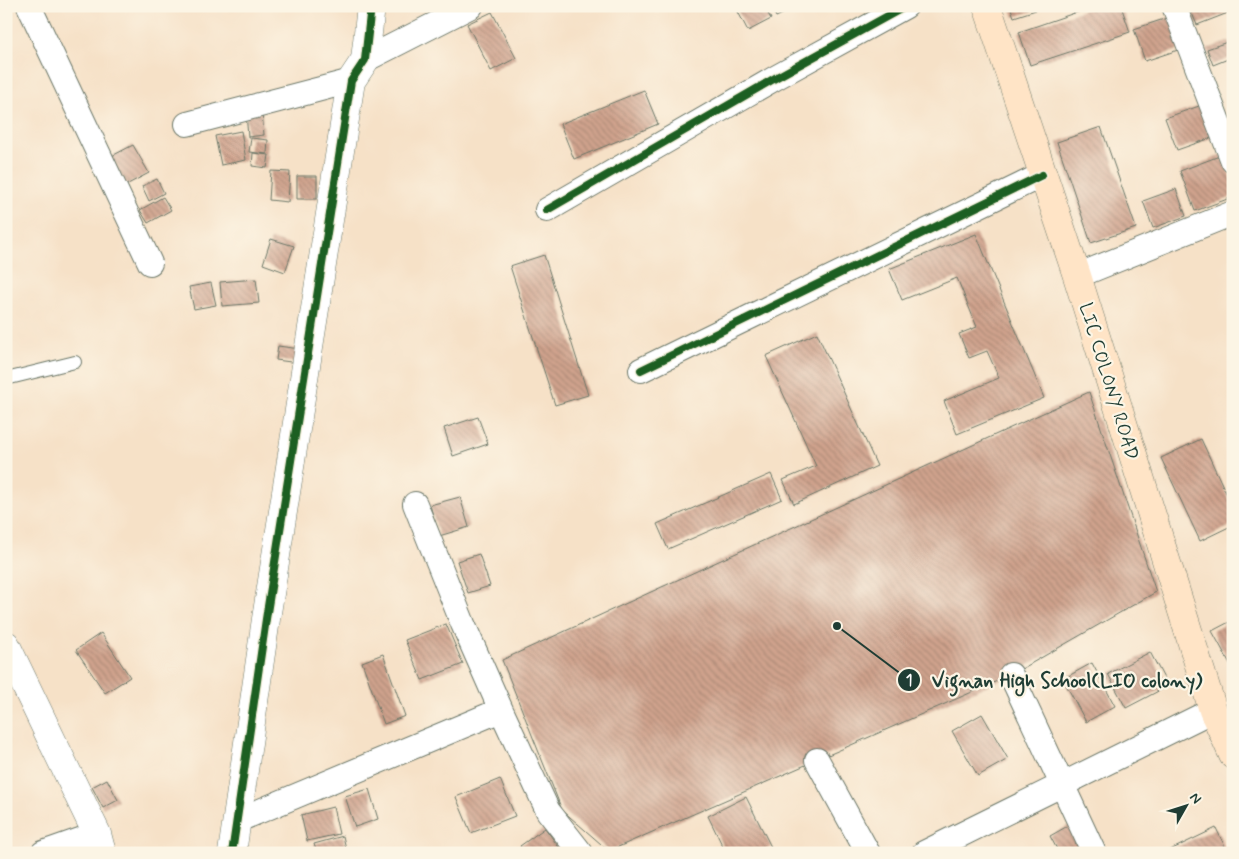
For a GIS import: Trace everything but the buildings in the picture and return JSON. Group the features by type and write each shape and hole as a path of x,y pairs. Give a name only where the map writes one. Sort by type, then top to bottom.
{"main road":[{"name":"LIC COLONY ROAD","path":"987,6 1042,176 1077,276 1213,710 1233,756"}],"street":[{"path":"29,6 150,263"},
{"path":"232,853 271,589 358,71 371,6"},
{"path":"187,124 358,71 471,6"},
{"path":"547,210 777,77 906,6"},
{"path":"1174,6 1233,160"},
{"path":"642,370 1042,176"},
{"path":"1077,276 1233,213"},
{"path":"415,504 463,624 548,811 581,853"},
{"path":"6,645 99,843 43,853"},
{"path":"1011,675 1094,853"},
{"path":"236,821 501,710"},
{"path":"924,853 1213,710"},
{"path":"817,760 868,853"}],"lane":[{"path":"6,379 75,362"}],"cycle path":[{"path":"232,853 266,619 351,81 365,60 371,6"},
{"path":"547,210 777,77 906,6"},
{"path":"641,370 1042,175"}],"place":[{"name":"Vignan High School(LIO colony)","path":"837,626"}]}
